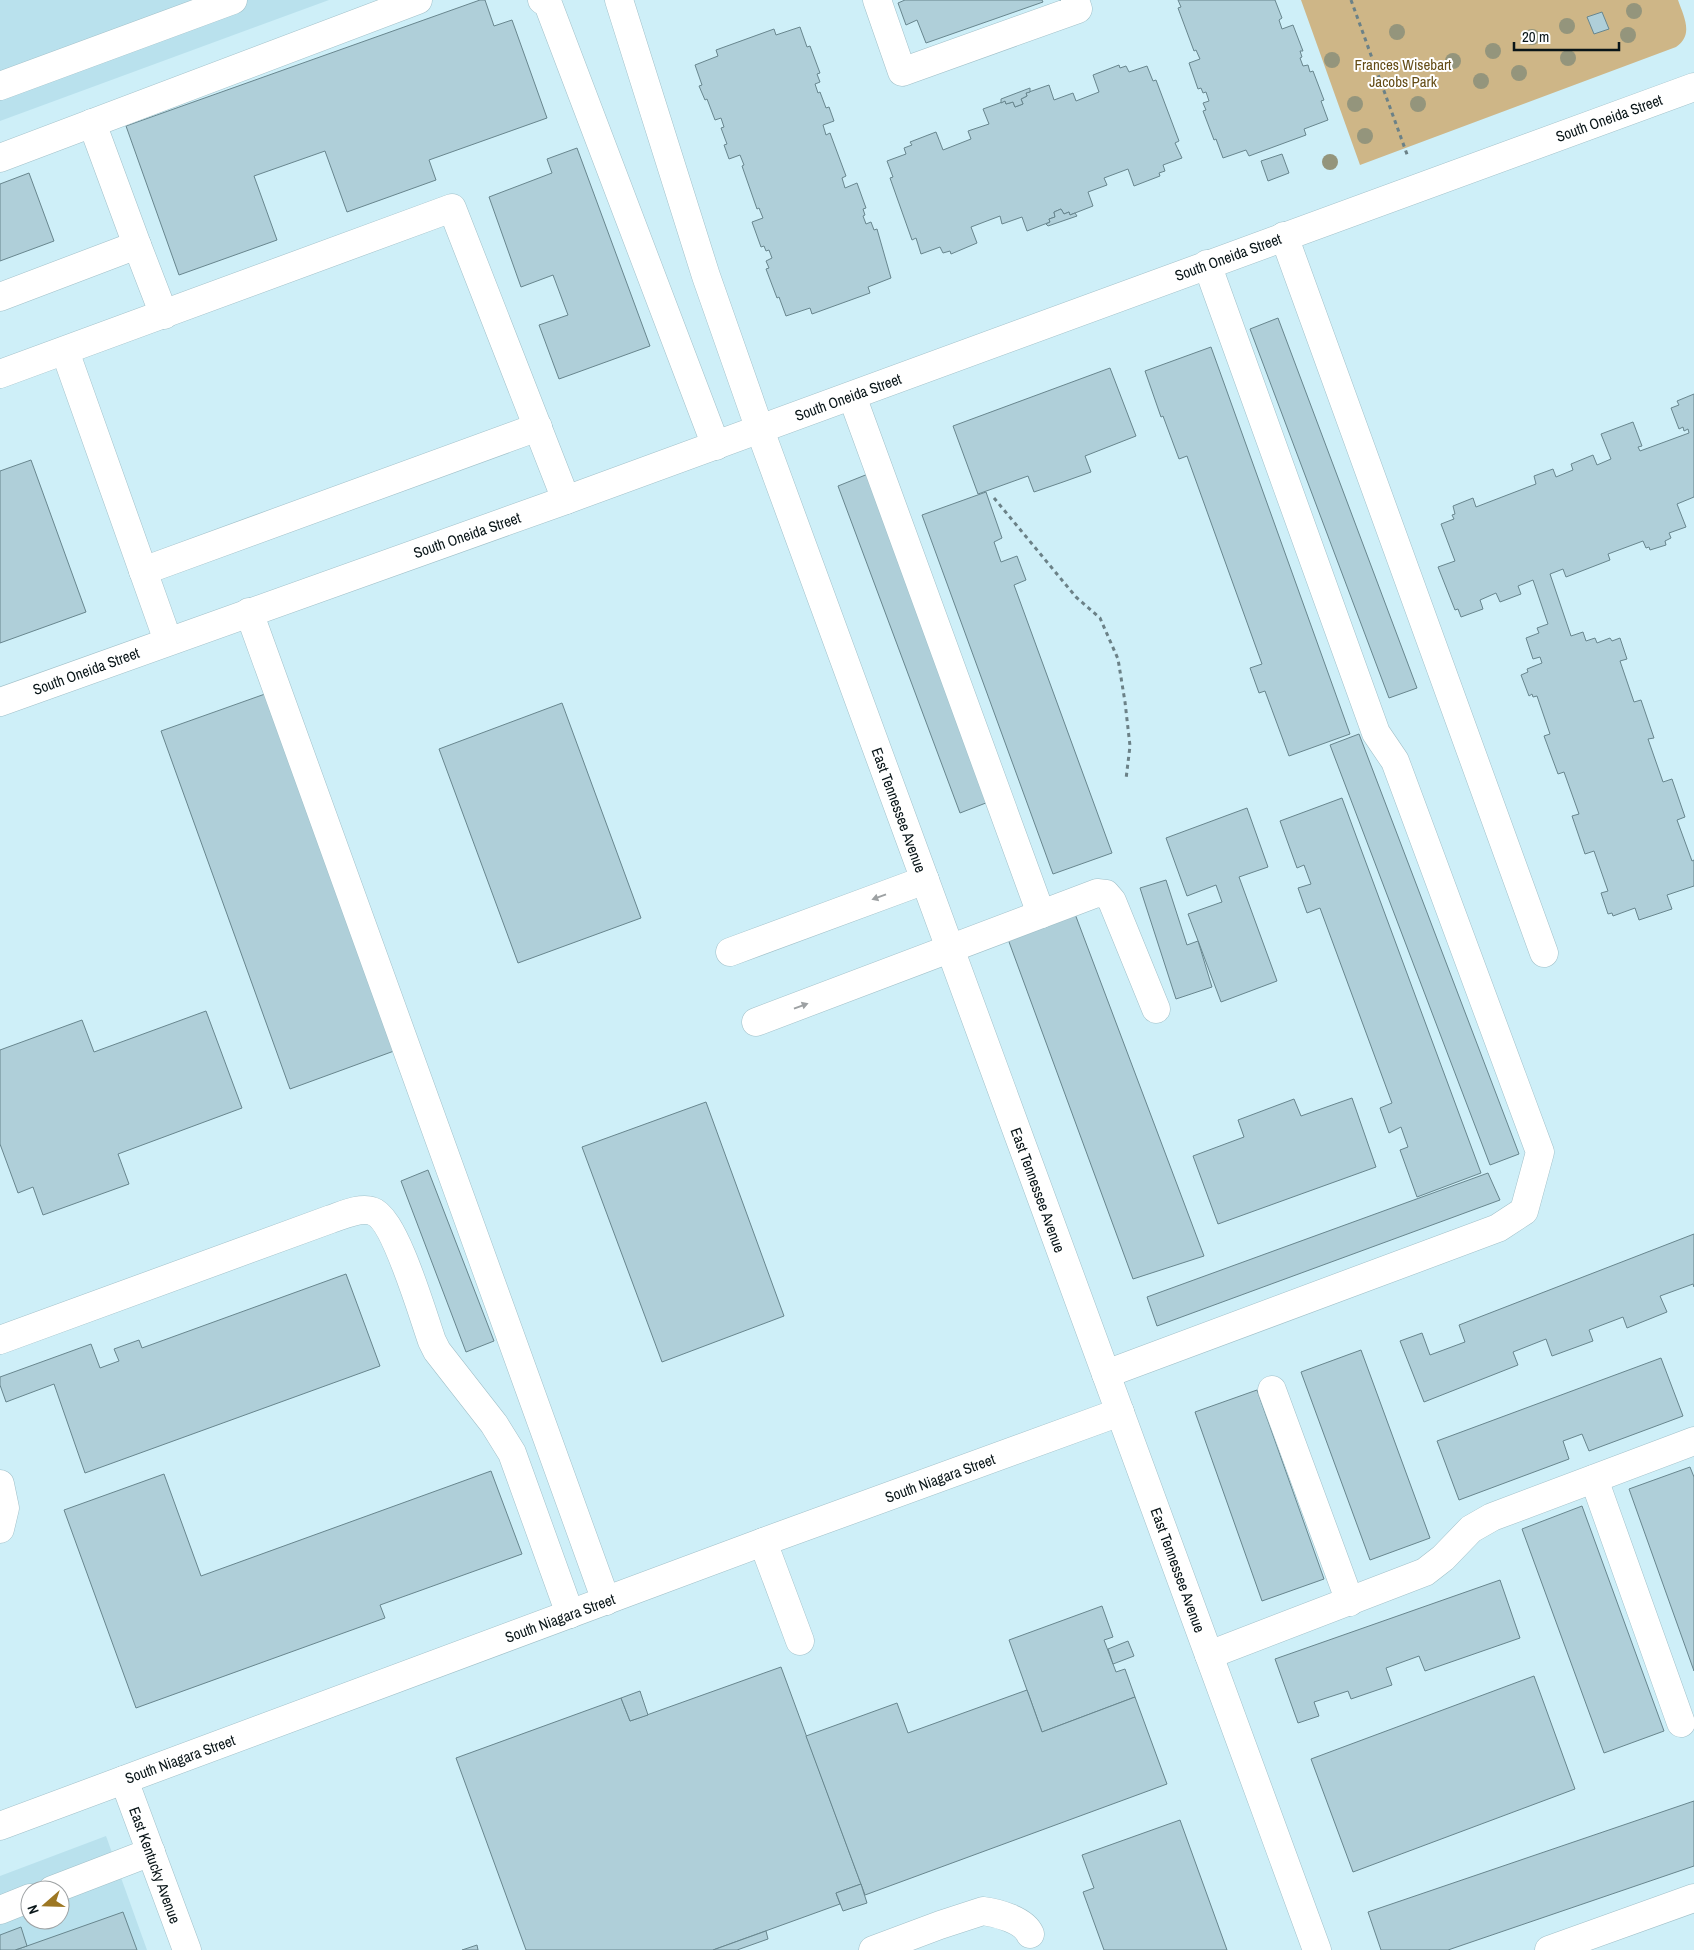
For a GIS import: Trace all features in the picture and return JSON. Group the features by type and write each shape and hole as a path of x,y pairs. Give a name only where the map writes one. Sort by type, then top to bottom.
{"street":[{"path":"0,86 233,0"},
{"path":"0,158 418,0"},
{"path":"542,0 548,4 716,446"},
{"name":"East Tennessee Avenue","path":"619,0 709,284 760,430 1317,1950"},
{"path":"877,0 902,72 1078,9 1075,0"},
{"name":"South Oneida Street","path":"0,702 716,446 1207,264 1694,87"},
{"path":"92,123 164,315"},
{"path":"0,374 452,208 566,500"},
{"path":"1284,236 1544,953"},
{"path":"0,297 137,245"},
{"path":"1106,1374 1498,1228 1524,1211 1540,1152 1395,761 1376,733 1207,264"},
{"path":"65,351 168,642"},
{"path":"852,396 1042,914"},
{"path":"143,571 538,427"},
{"path":"249,612 606,1601"},
{"path":"730,952 925,880"},
{"path":"756,1022 1096,893 1106,894 1112,901 1156,1009"},
{"path":"0,1340 331,1219 362,1210 372,1210 380,1215 392,1234 432,1341 494,1424 512,1453 570,1614"},
{"path":"1272,1390 1350,1602"},
{"name":"South Niagara Street","path":"0,1826 763,1542 1120,1412"},
{"path":"1209,1655 1425,1572 1443,1558 1471,1529 1492,1516 1694,1441"},
{"path":"1594,1479 1681,1723"},
{"path":"0,1484 5,1508 0,1529"},
{"path":"763,1542 800,1641"},
{"name":"East Kentucky Avenue","path":"124,1780 187,1950"},
{"path":"70,1883 151,1852"},
{"path":"1550,1950 1694,1898"},
{"path":"0,1910 20,1902"},
{"path":"873,1950 932,1927 983,1911 1022,1924 1030,1934"}],"path":[{"path":"1351,0 1419,188"},
{"path":"994,498 1076,597 1100,618 1118,659 1125,702 1130,746 1126,779"}],"shaded area":[{"path":"0,0 329,0 0,121"},
{"path":"106,1836 147,1950 0,1950 0,1876"}],"green space":[{"name":"Frances Wisebart Jacobs Park","path":"1301,0 1678,0 1685,19 1686,31 1685,37 1676,47 1360,165"}],"building":[{"path":"480,0 485,0 494,26 512,20 547,118 429,160 436,180 347,212 325,151 254,176 277,240 179,275 126,126"},
{"path":"905,0 1042,0 1043,2 926,43 917,20 906,25 898,3"},
{"path":"1178,0 1275,0 1282,18 1279,20 1282,29 1293,25 1303,51 1300,51 1302,57 1300,58 1303,66 1308,65 1310,72 1313,71 1324,100 1321,101 1328,120 1304,129 1306,135 1249,156 1246,150 1223,158 1203,111 1206,110 1203,103 1209,101 1206,92 1203,93 1201,88 1198,89 1189,63 1200,59 1196,50 1194,51 1178,8 1181,7"},
{"path":"1602,12 1609,29 1594,34 1587,17"},
{"path":"800,27 807,47 810,46 820,73 817,74 820,82 815,84 818,93 820,92 826,108 829,107 834,121 823,125 826,135 830,133 846,176 842,178 845,188 857,183 866,208 863,209 865,215 863,216 866,224 871,222 874,230 877,229 891,278 868,287 870,293 812,314 810,308 786,316 766,269 769,268 766,261 772,258 769,250 766,251 764,246 761,247 752,222 763,218 759,208 757,209 742,166 744,165 740,155 729,159 724,145 727,144 721,128 724,127 721,118 715,120 707,99 705,100 699,86 702,85 695,65 718,56 716,50 774,29 776,35"},
{"path":"1119,65 1120,68 1126,66 1129,72 1147,66 1153,81 1156,80 1179,141 1175,143 1182,158 1163,165 1165,171 1159,173 1160,176 1134,186 1128,169 1104,178 1107,185 1088,192 1093,206 1070,215 1069,212 1064,214 1061,209 1054,212 1055,217 1049,219 1050,222 1027,231 1022,217 1002,224 1000,216 971,227 977,243 951,254 950,251 943,253 940,247 921,254 916,238 912,240 890,178 893,177 887,161 906,154 904,148 912,145 910,142 936,132 943,150 971,139 968,131 989,124 983,109 1005,101 1006,104 1013,102 1015,107 1023,104 1021,99 1027,96 1026,93 1049,85 1054,100 1073,93 1076,101 1099,92 1093,75"},
{"path":"1030,88 1030,92 1026,93 1027,96 1021,99 1023,104 1015,107 1013,102 1006,104 1005,101 1001,103 1001,99"},
{"path":"577,148 650,346 559,379 539,325 568,315 553,275 521,287 489,197 552,173 547,159"},
{"path":"1282,154 1289,173 1268,181 1261,161"},
{"path":"29,173 54,241 0,261 0,184"},
{"path":"1061,209 1064,214 1069,212 1070,215 1075,213 1077,216 1048,226 1046,224 1050,222 1049,219 1055,217 1054,212"},
{"path":"1278,318 1417,688 1389,698 1250,329"},
{"path":"1211,347 1350,734 1289,756 1265,691 1259,693 1250,668 1262,664 1187,456 1179,459 1163,416 1161,417 1145,371"},
{"path":"1110,368 1136,436 1085,456 1091,472 1034,492 1028,476 978,494 953,426"},
{"path":"1694,394 1694,497 1677,504 1686,527 1669,533 1671,538 1665,541 1666,545 1650,550 1649,547 1646,548 1643,541 1608,554 1610,560 1566,577 1563,569 1550,574 1571,636 1583,632 1586,641 1595,638 1597,643 1610,638 1612,641 1620,638 1627,659 1620,661 1634,702 1641,700 1654,738 1648,739 1663,782 1672,779 1685,817 1677,820 1692,861 1694,860 1694,886 1667,895 1672,909 1639,920 1635,908 1613,916 1612,913 1608,914 1601,893 1608,891 1594,851 1585,854 1572,816 1579,814 1564,772 1558,774 1544,736 1550,734 1537,696 1533,697 1532,694 1529,696 1521,675 1528,672 1527,669 1542,663 1540,657 1533,659 1526,638 1539,633 1537,628 1548,624 1533,580 1518,586 1521,594 1500,602 1496,593 1480,600 1483,609 1461,617 1458,609 1455,610 1438,567 1455,561 1441,524 1454,519 1452,515 1455,514 1453,506 1473,498 1476,507 1536,484 1534,476 1553,469 1556,477 1573,470 1571,464 1593,455 1597,465 1611,459 1601,434 1633,422 1642,446 1638,447 1640,451 1689,433 1688,429 1684,431 1683,427 1679,429 1671,408 1679,405 1677,401"},
{"path":"31,460 86,612 0,643 0,471"},
{"path":"868,474 991,801 960,813 838,486"},
{"path":"986,492 1002,538 994,542 1001,562 1017,556 1026,580 1014,585 1112,853 1053,874 922,515"},
{"path":"265,694 394,1051 290,1089 161,731"},
{"path":"562,703 641,918 518,963 439,749"},
{"path":"1359,734 1519,1154 1490,1165 1330,745"},
{"path":"1342,798 1481,1173 1417,1197 1400,1150 1408,1147 1401,1127 1389,1133 1380,1108 1392,1103 1320,908 1307,913 1298,888 1311,884 1304,865 1297,868 1280,821"},
{"path":"1247,808 1268,867 1239,877 1277,981 1221,1002 1188,914 1222,902 1216,885 1187,896 1166,838"},
{"path":"1166,880 1187,945 1198,941 1212,987 1176,999 1140,888"},
{"path":"1072,906 1204,1256 1133,1279 1005,931"},
{"path":"206,1011 242,1108 118,1154 129,1184 43,1215 33,1187 18,1193 0,1144 0,1050 82,1020 94,1052"},
{"path":"1352,1098 1376,1167 1218,1224 1193,1156 1244,1137 1238,1120 1294,1099 1301,1116"},
{"path":"706,1102 784,1316 662,1362 582,1147"},
{"path":"428,1170 494,1341 466,1352 401,1181"},
{"path":"1488,1173 1500,1200 1157,1326 1147,1297"},
{"path":"1694,1234 1694,1287 1693,1284 1660,1296 1667,1312 1627,1328 1623,1317 1589,1330 1593,1341 1552,1356 1546,1339 1513,1352 1518,1365 1424,1402 1400,1341 1422,1333 1430,1355 1465,1342 1459,1325"},
{"path":"346,1274 380,1366 85,1473 54,1384 6,1402 0,1385 0,1377 91,1344 100,1368 119,1361 114,1349 139,1340 142,1348"},
{"path":"1361,1350 1430,1538 1370,1560 1301,1372"},
{"path":"1661,1358 1683,1416 1589,1451 1582,1434 1563,1441 1569,1459 1459,1500 1437,1441"},
{"path":"1257,1390 1324,1579 1262,1601 1195,1412"},
{"path":"1690,1467 1694,1477 1694,1671 1629,1489"},
{"path":"491,1471 522,1554 380,1605 385,1618 136,1708 64,1510 164,1474 201,1576"},
{"path":"1582,1506 1664,1731 1604,1753 1522,1529"},
{"path":"1500,1580 1520,1638 1425,1671 1419,1656 1386,1668 1392,1685 1351,1699 1348,1691 1314,1702 1319,1716 1298,1723 1275,1659"},
{"path":"1102,1606 1113,1637 1104,1640 1116,1672 1125,1669 1135,1697 1042,1732 1009,1640"},
{"path":"1128,1641 1134,1656 1113,1664 1108,1649"},
{"path":"781,1667 861,1884 836,1893 840,1904 713,1950 526,1950 456,1758 621,1698 630,1721"},
{"path":"1534,1676 1575,1789 1353,1872 1311,1759"},
{"path":"1027,1690 1042,1732 1135,1697 1167,1784 865,1895 806,1736 897,1703 908,1733"},
{"path":"640,1691 648,1715 630,1721 621,1698"},
{"path":"1694,1801 1694,1866 1448,1950 1381,1950 1368,1912"},
{"path":"1180,1820 1227,1950 1104,1950 1083,1892 1094,1888 1082,1855"},
{"path":"861,1884 867,1903 843,1911 836,1893"},
{"path":"123,1912 137,1950 15,1950 27,1946"},
{"path":"20,1927 27,1946 15,1950 0,1950 0,1935"},
{"path":"766,1931 768,1939 737,1950 713,1950"},
{"path":"477,1945 478,1950 462,1950"}]}
